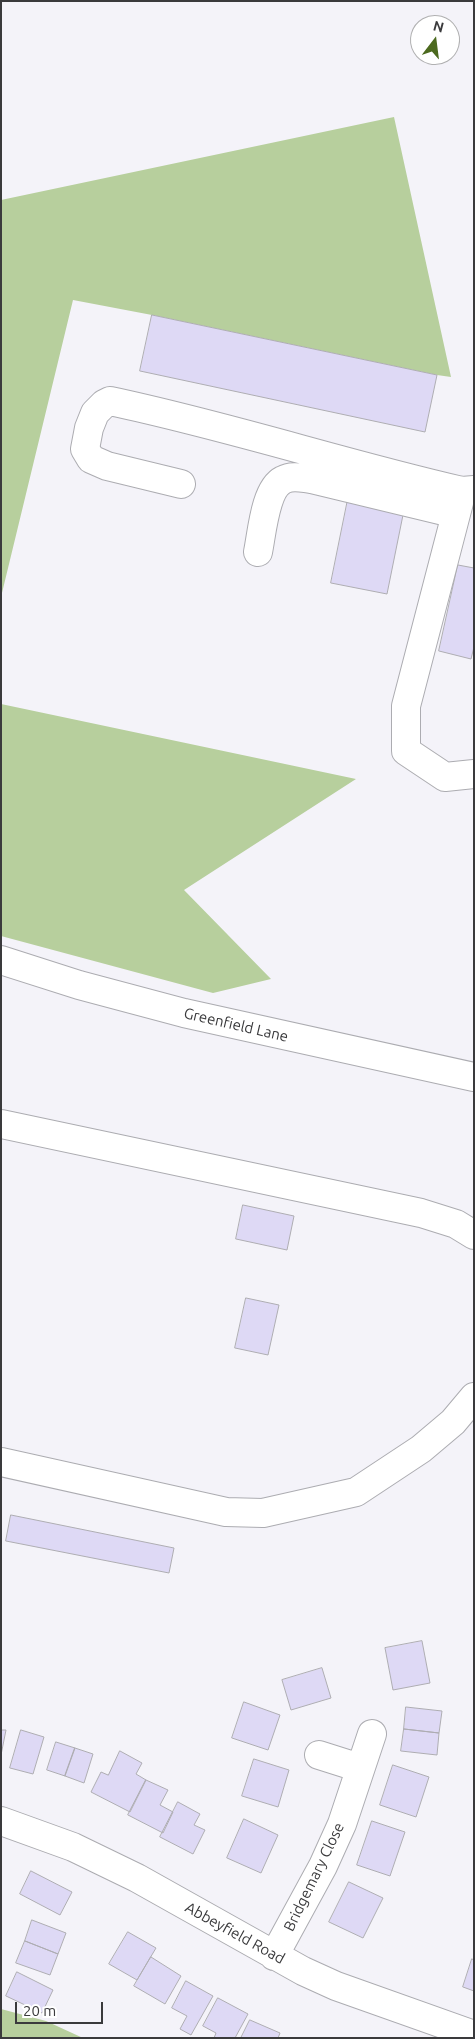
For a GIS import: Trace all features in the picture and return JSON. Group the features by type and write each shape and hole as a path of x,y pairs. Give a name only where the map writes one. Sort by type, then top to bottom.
{"street":[{"path":"182,484 107,466 91,459 85,449 89,428 95,413 110,401 268,440 392,475 464,498"},
{"path":"258,552 268,502 273,490 282,480 291,477 464,498"},
{"path":"464,498 406,706 406,751 445,777 474,774"},
{"name":"Greenfield Lane","path":"1,960 78,985 184,1013 474,1077"},
{"path":"1,1124 421,1213 456,1224 474,1235"},
{"path":"1,1462 226,1512 263,1512 356,1492 421,1449 453,1422 474,1397"},
{"name":"Bridgemary Close","path":"274,1956 323,1866 342,1824 372,1734"},
{"path":"319,1755 360,1768"},
{"name":"Abbeyfield Road","path":"2,1822 73,1847 137,1878 274,1956 336,1986 469,2035"}],"green space":[{"path":"394,117 451,377 73,300 1,597 1,200"},
{"path":"1,704 356,779 184,890 271,979 213,993 1,936"},
{"path":"1,2009 46,2021 83,2038 1,2038"}],"building":[{"path":"152,315 437,375 425,432 140,371"},
{"path":"348,499 404,510 387,594 331,583"},
{"path":"458,565 474,568 474,647 471,659 439,651"},
{"path":"243,1205 294,1216 287,1250 236,1239"},
{"path":"246,1298 279,1305 268,1355 235,1348"},
{"path":"11,1515 174,1548 169,1573 6,1541"},
{"path":"422,1641 430,1683 393,1690 385,1648"},
{"path":"322,1668 331,1698 291,1710 282,1680"},
{"path":"244,1702 280,1715 268,1750 232,1738"},
{"path":"406,1707 442,1711 439,1733 404,1729"},
{"path":"404,1729 439,1733 437,1755 401,1751"},
{"path":"1,1730 6,1730 1,1755"},
{"path":"21,1730 44,1737 33,1774 10,1768"},
{"path":"56,1742 75,1748 65,1776 47,1770"},
{"path":"75,1748 93,1754 84,1783 65,1776"},
{"path":"120,1751 142,1763 136,1774 146,1780 130,1812 91,1792 101,1772 108,1775"},
{"path":"254,1759 289,1770 278,1807 242,1796"},
{"path":"393,1765 429,1777 416,1817 380,1805"},
{"path":"146,1780 168,1790 160,1805 173,1812 163,1833 128,1815"},
{"path":"178,1802 200,1814 194,1825 205,1830 193,1854 160,1837"},
{"path":"244,1819 278,1835 261,1873 227,1858"},
{"path":"372,1821 405,1832 390,1876 357,1865"},
{"path":"31,1871 72,1892 60,1915 20,1894"},
{"path":"349,1882 383,1898 363,1938 329,1922"},
{"path":"32,1920 66,1933 58,1954 25,1941"},
{"path":"128,1932 156,1948 137,1980 109,1964"},
{"path":"25,1941 58,1954 50,1975 16,1963"},
{"path":"151,1957 181,1976 165,2004 134,1986"},
{"path":"472,1959 474,1960 474,1991 463,1987"},
{"path":"17,1972 53,1990 42,2013 6,1996"},
{"path":"186,1981 213,1996 191,2035 180,2029 187,2016 172,2008"},
{"path":"218,1998 248,2014 235,2038 214,2038 216,2033 203,2026"},
{"path":"250,2020 280,2033 278,2038 241,2038"}]}
